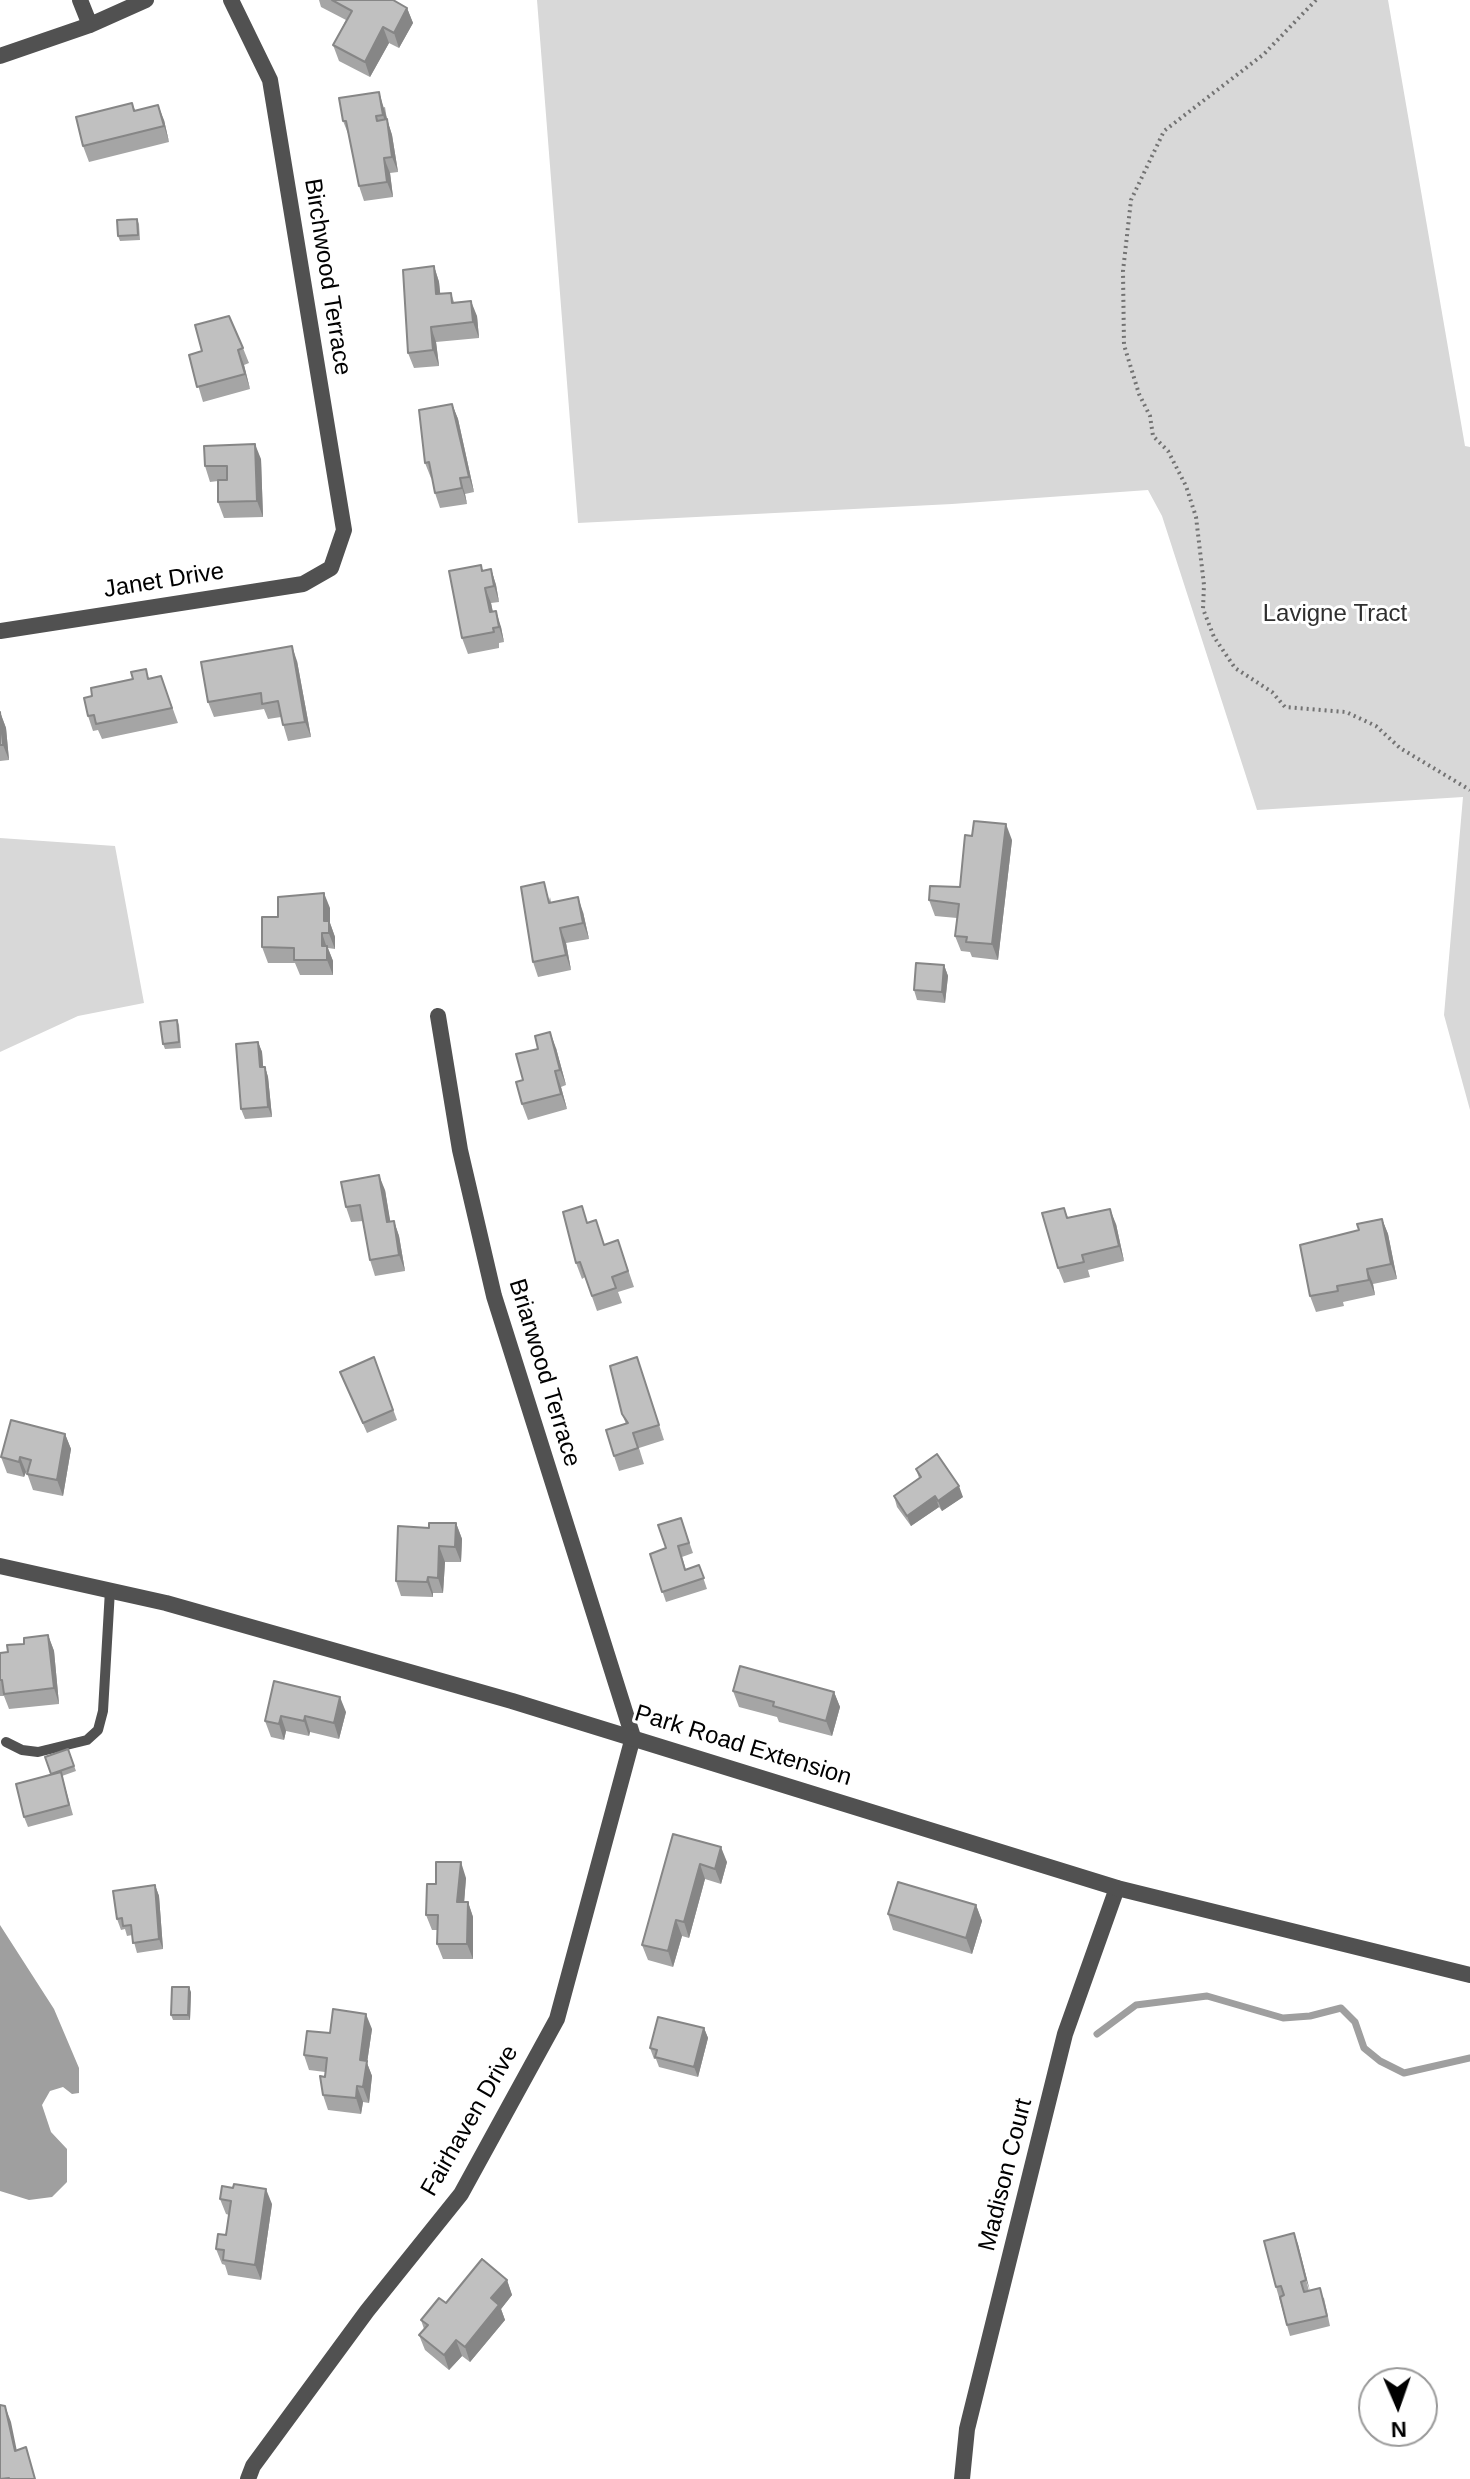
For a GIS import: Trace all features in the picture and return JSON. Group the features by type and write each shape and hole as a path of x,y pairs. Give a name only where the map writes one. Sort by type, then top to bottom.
{"street":[{"path":"80,0 90,25"},
{"path":"0,56 90,25 146,0"},
{"name":"Birchwood Terrace","path":"231,0 270,80 344,530 331,568"},
{"name":"Janet Drive","path":"0,631 303,584 331,568"},
{"name":"Briarwood Terrace","path":"438,1016 460,1150 494,1296 633,1737"},
{"name":"Park Road Extension","path":"0,1566 179,1606 633,1737 1117,1888 1470,1975"},
{"name":"Fairhaven Drive","path":"248,2479 253,2466 358,2324 461,2194 557,2019 633,1737"},
{"name":"Madison Court","path":"962,2479 967,2429 1065,2034 1117,1888"}],"lane":[{"path":"6,1742 22,1750 38,1752 87,1740 98,1730 103,1711 110,1590"}],"path":[{"path":"1316,0 1264,54 1164,131 1131,200 1123,271 1124,345 1139,394 1150,416 1153,436 1168,451 1186,486 1196,517 1204,585 1203,609 1214,637 1235,668 1272,692 1285,707 1346,712 1376,726 1400,748 1470,790"}],"green space":[{"name":"Lavigne Tract","path":"537,0 1388,0 1465,446 1470,447 1470,1110 1444,1015 1463,797 1257,810 1162,516 1148,490 952,504 578,523"},
{"path":"0,838 115,846 144,1003 78,1016 0,1052"}],"shaded area":[{"path":"0,1925 54,2009 79,2068 79,2093 72,2094 63,2087 50,2091 42,2105 51,2132 67,2149 67,2182 52,2197 29,2200 0,2191"}],"building":[{"path":"332,0 393,0 407,8 394,33 383,27 365,62 333,45 352,11"},
{"path":"379,92 383,115 376,116 377,121 387,119 392,157 384,158 387,182 359,186 339,98"},
{"path":"132,103 134,111 158,105 164,126 83,146 76,117"},
{"path":"137,219 138,235 118,236 117,220"},
{"path":"434,266 436,294 451,293 452,303 471,301 473,322 431,327 433,350 408,353 403,270"},
{"path":"229,316 243,348 238,350 245,374 197,387 189,355 202,351 195,325"},
{"path":"452,404 469,477 460,478 462,488 435,493 429,462 425,463 419,410"},
{"path":"255,444 257,501 218,502 218,480 227,480 227,466 205,466 204,446"},
{"path":"481,565 482,571 491,569 494,586 485,588 490,612 496,611 499,627 493,628 494,632 462,638 449,571"},
{"path":"292,646 305,722 283,725 278,701 262,704 261,693 208,702 201,662"},
{"path":"146,669 148,679 161,676 172,708 96,724 94,715 88,716 84,698 92,696 91,688 133,679 131,672"},
{"path":"0,712 3,745 0,745"},
{"path":"974,821 1006,824 992,944 966,942 967,937 955,936 959,904 929,900 930,886 960,887 965,835 972,836"},
{"path":"544,882 549,903 578,897 583,923 560,928 566,955 533,962 521,887"},
{"path":"324,893 324,921 329,921 329,933 322,933 322,946 327,946 327,960 294,960 294,948 262,947 262,917 278,917 278,897"},
{"path":"916,963 944,965 942,992 914,990"},
{"path":"177,1020 179,1042 163,1044 160,1022"},
{"path":"550,1032 560,1070 555,1071 561,1094 522,1104 516,1082 523,1080 516,1054 538,1049 535,1036"},
{"path":"258,1042 260,1067 265,1067 268,1107 241,1109 236,1044"},
{"path":"379,1175 387,1222 394,1221 399,1255 370,1260 360,1205 346,1207 341,1182"},
{"path":"582,1206 587,1223 596,1220 604,1245 618,1240 628,1271 612,1277 616,1288 592,1296 580,1262 576,1263 563,1212"},
{"path":"1064,1208 1067,1218 1110,1209 1119,1246 1082,1255 1084,1262 1058,1268 1042,1213"},
{"path":"1382,1219 1391,1264 1367,1269 1369,1280 1337,1286 1338,1291 1310,1296 1300,1245 1359,1230 1357,1224"},
{"path":"374,1357 393,1410 363,1423 340,1372"},
{"path":"637,1357 659,1425 633,1433 638,1448 614,1456 606,1430 628,1423 622,1414 610,1366"},
{"path":"11,1420 65,1434 57,1480 27,1474 31,1460 20,1457 19,1462 1,1457"},
{"path":"937,1454 959,1486 938,1501 935,1496 907,1516 894,1496 921,1477 916,1469"},
{"path":"681,1518 689,1543 678,1546 685,1570 699,1565 704,1578 662,1592 650,1554 666,1548 658,1525"},
{"path":"429,1523 456,1523 455,1547 439,1546 438,1578 428,1577 427,1582 396,1581 398,1526 429,1528"},
{"path":"48,1635 54,1688 4,1694 0,1680 0,1653 8,1652 7,1645 24,1644 24,1638"},
{"path":"740,1666 834,1692 826,1721 733,1691"},
{"path":"274,1681 340,1697 334,1723 305,1716 304,1721 281,1716 279,1724 265,1721"},
{"path":"68,1749 74,1766 51,1774 45,1757"},
{"path":"61,1772 69,1805 24,1817 16,1784"},
{"path":"673,1834 721,1847 715,1869 700,1864 684,1922 676,1920 668,1951 642,1945"},
{"path":"436,1862 461,1862 457,1902 468,1902 467,1944 437,1944 438,1915 426,1915 427,1884 436,1884"},
{"path":"898,1882 976,1905 966,1938 888,1914"},
{"path":"155,1885 159,1939 133,1943 131,1925 123,1926 122,1918 117,1919 113,1891"},
{"path":"172,1987 189,1987 188,2015 171,2015"},
{"path":"333,2009 366,2014 360,2060 367,2061 363,2087 357,2086 356,2098 323,2095 320,2076 325,2077 327,2058 304,2055 307,2031 330,2033"},
{"path":"658,2017 704,2028 694,2067 655,2057 657,2050 650,2048"},
{"path":"234,2184 266,2189 255,2265 223,2260 224,2250 216,2249 218,2234 226,2235 231,2201 220,2199 222,2186 233,2188"},
{"path":"1294,2233 1306,2280 1301,2282 1304,2292 1320,2288 1327,2316 1287,2325 1280,2297 1284,2295 1281,2286 1276,2287 1264,2241"},
{"path":"482,2259 507,2280 491,2298 499,2305 465,2347 456,2340 444,2355 419,2335 428,2325 421,2320 439,2298 446,2303"},
{"path":"0,2405 5,2406 15,2451 26,2447 35,2479 0,2479"}],"waterway":[{"path":"1097,2034 1136,2005 1207,1996 1283,2018 1310,2016 1341,2008 1355,2022 1364,2048 1380,2061 1404,2073 1470,2058"}]}
